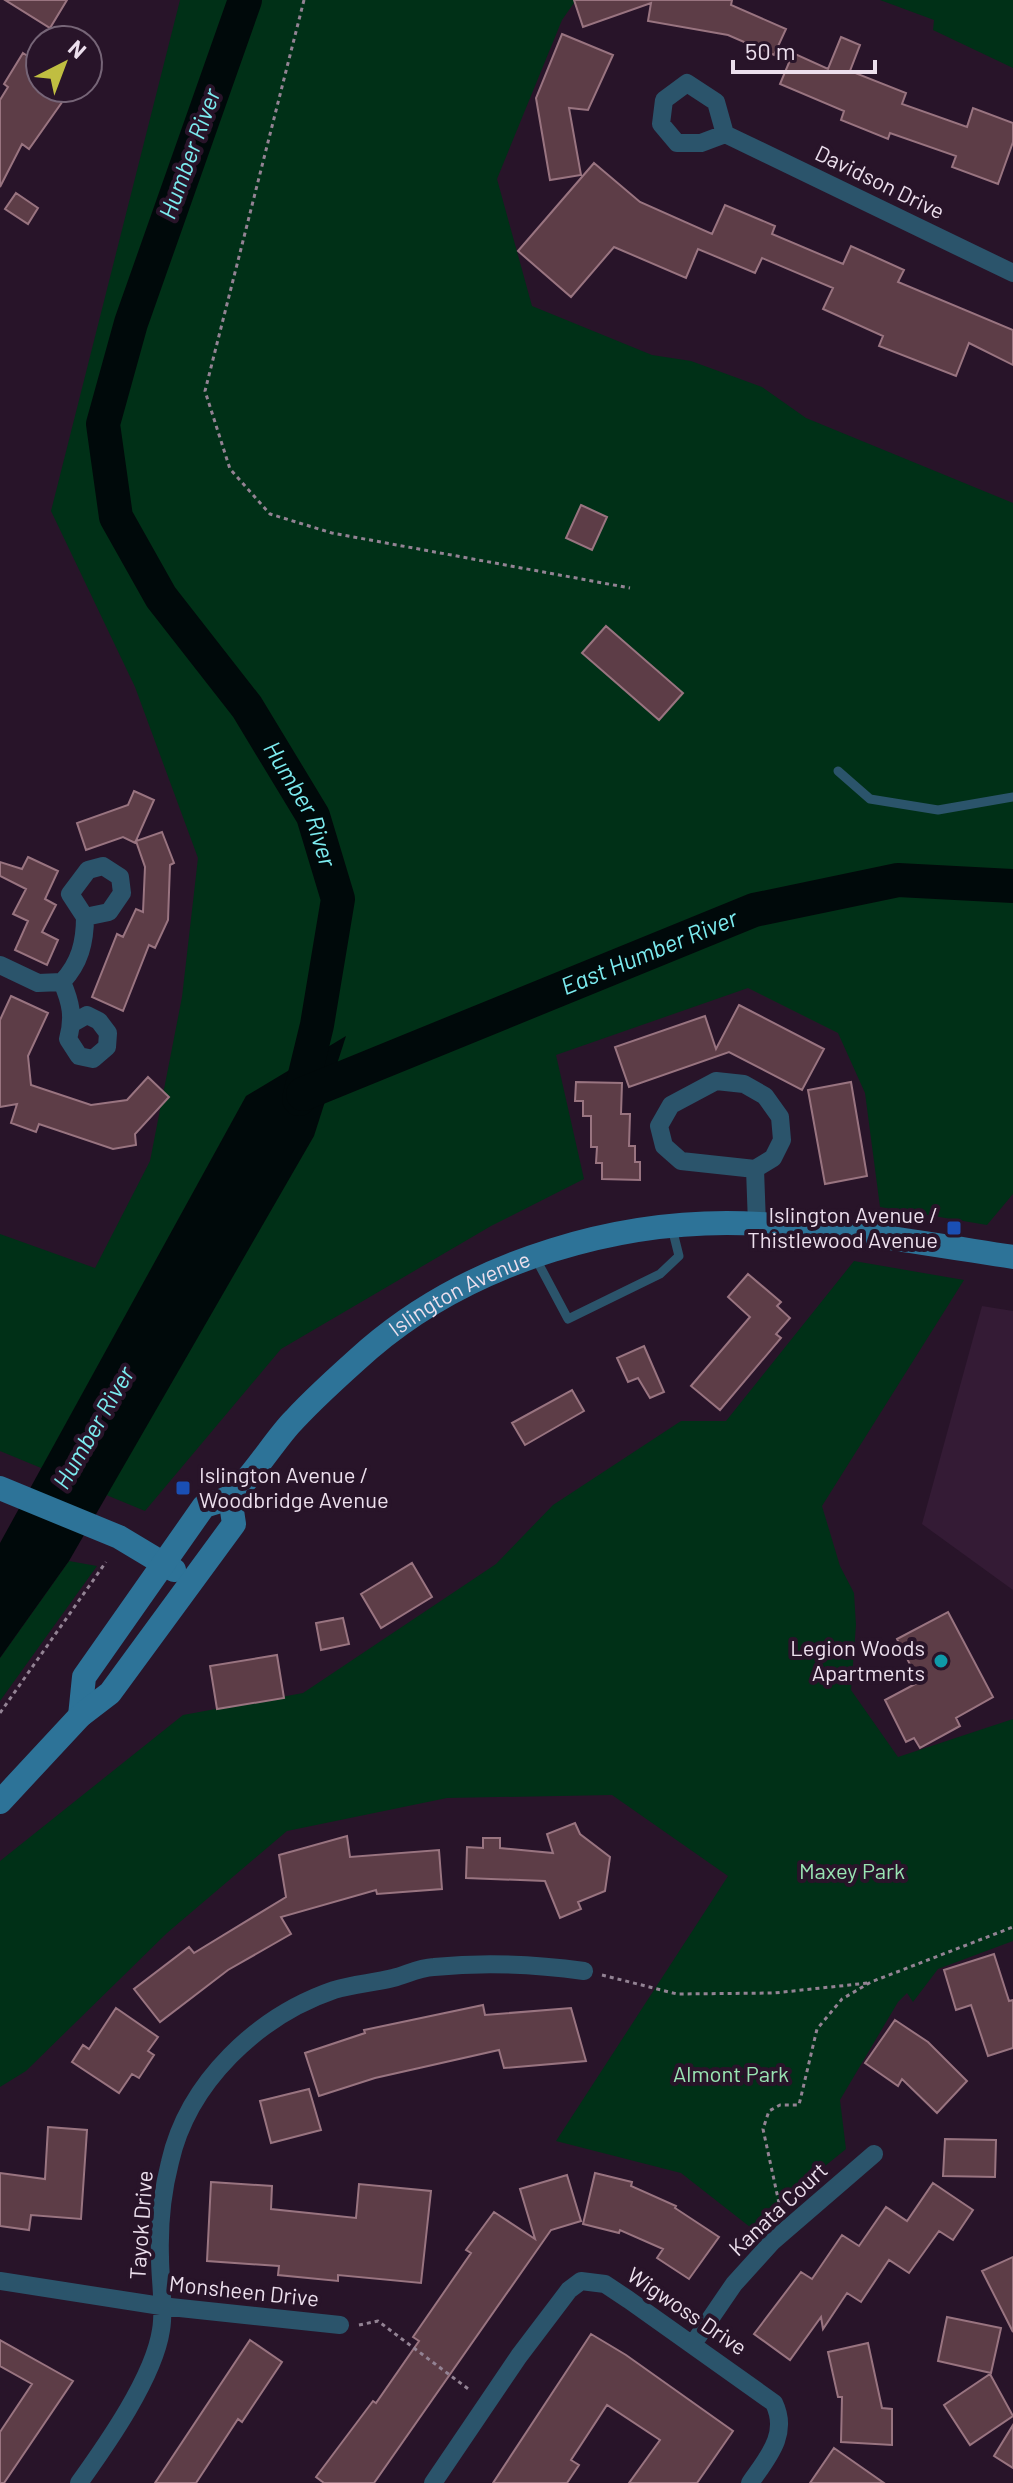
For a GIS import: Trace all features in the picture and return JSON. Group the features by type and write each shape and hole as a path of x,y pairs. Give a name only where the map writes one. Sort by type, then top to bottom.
{"main road":[{"name":"Islington Avenue","path":"80,1716 84,1677 204,1506 230,1497 291,1422 391,1331 437,1300 535,1257 575,1244 671,1226 757,1224 1013,1257"},
{"path":"0,1488 119,1537 193,1582"},
{"path":"0,1802 80,1716 110,1693 234,1524 230,1497"}],"street":[{"name":"Davidson Drive","path":"725,134 1013,273"},
{"path":"0,965 38,983 62,982 72,971 85,941 85,917"},
{"path":"62,982 71,1004 73,1023"},
{"path":"716,1081 744,1084 765,1096 780,1117 782,1140 773,1158 755,1169 681,1161 664,1146 659,1126 671,1105 716,1081"},
{"path":"755,1169 757,1224"},
{"name":"Tayok Drive","path":"79,2483 142,2385 159,2342 163,2195 170,2159 185,2118 204,2085 262,2027 335,1990 393,1978 413,1969 527,1963 584,1971"},
{"name":"Kanata Court","path":"693,2344 734,2284 772,2242 874,2154"},
{"name":"Monsheen Drive","path":"0,2281 161,2306 340,2325"},
{"name":"Wigwoss Drive","path":"433,2483 569,2290 581,2281 605,2284 764,2393 781,2417 779,2435 772,2452 750,2483"}],"lane":[{"path":"838,771 870,799 938,810 1013,797"},
{"path":"535,1257 568,1319 660,1274 679,1256 671,1226"}],"path":[{"path":"304,0 205,391 230,469 270,514 332,533 630,588"},
{"path":"0,1713 106,1562"},
{"path":"779,2203 763,2129 769,2111 780,2105 799,2105 817,2029 842,1999 871,1982 1013,1927"},
{"path":"584,1971 677,1994 774,1993 871,1982"},
{"path":"340,2325 378,2321 487,2403"}],"shaded area":[{"path":"982,1306 1013,1311 1013,1590 922,1524"}],"green space":[{"path":"180,0 576,0 562,20 497,179 532,306 652,355 691,361 762,387 806,418 1013,503 1013,1194 987,1225 880,1207 865,1093 838,1033 748,988 556,1055 584,1179 491,1226 281,1349 145,1511 0,1451 0,1234 95,1268 150,1161 182,997 198,858 135,687 51,511"},
{"path":"880,0 1013,0 1013,68 933,30 934,20"},
{"name":"Maxey Park","path":"854,1261 964,1280 822,1506 840,1566 854,1593 856,1625 851,1690 898,1757 1013,1719 1013,1941 938,1969 913,2002 907,1993 898,2002 840,2100 846,2149 750,2227 681,2173 556,2141 728,1876 612,1795 447,1798 287,1831 167,1933 26,2071 0,2087 0,1861 183,1715 303,1693 496,1564 553,1505 681,1421 726,1421"},
{"path":"69,1561 97,1566 0,1701 0,1658"}],"water":[{"path":"346,1036 314,1136 69,1561 0,1658 0,1543 246,1096"}],"building":[{"path":"5,0 67,0 52,24 44,24"},
{"path":"574,0 732,0 731,5 786,29 774,55 728,35 648,21 651,3 583,27"},
{"path":"562,34 613,55 588,110 569,108 581,175 550,180 536,98"},
{"path":"841,37 860,45 850,71 906,93 902,104 967,127 973,108 1013,123 1013,142 998,184 952,167 956,156 890,133 888,139 841,120 844,111 780,84 793,53 828,69"},
{"path":"23,53 24,104 61,104 29,149 22,144 0,187 0,100 8,87 4,84"},
{"path":"594,163 640,202 712,234 725,205 775,226 772,234 843,264 851,246 904,270 898,282 1013,330 1013,365 969,343 956,376 879,346 883,336 823,309 833,288 762,258 755,273 698,249 686,278 614,247 571,297 518,251"},
{"path":"16,193 38,208 28,224 5,209"},
{"path":"581,505 607,517 592,550 566,538"},
{"path":"606,626 683,693 659,720 582,653"},
{"path":"134,791 154,800 135,843 123,837 86,850 77,823 128,805"},
{"path":"162,832 174,863 170,865 168,920 155,948 149,945 123,1011 92,997 117,934 123,937 136,909 143,912 145,867 136,841"},
{"path":"28,857 58,871 45,899 56,905 42,932 58,940 47,965 15,950 28,921 13,914 26,889 0,876 0,862 22,869"},
{"path":"11,996 48,1013 28,1056 31,1085 91,1105 127,1100 148,1077 169,1097 135,1134 136,1145 113,1149 39,1124 36,1132 11,1123 17,1104 0,1107 0,1020"},
{"path":"739,1005 824,1049 802,1090 729,1052 629,1087 615,1047 705,1016 716,1049"},
{"path":"576,1082 622,1083 621,1114 630,1114 629,1146 635,1146 635,1162 640,1162 640,1180 602,1179 602,1163 596,1163 597,1147 591,1147 591,1116 583,1116 583,1101 575,1101"},
{"path":"851,1082 867,1176 825,1184 808,1090"},
{"path":"748,1274 781,1302 777,1306 790,1318 776,1334 781,1338 720,1410 691,1386 750,1317 728,1297"},
{"path":"644,1346 664,1392 650,1398 638,1378 628,1382 617,1358"},
{"path":"572,1390 584,1411 525,1445 512,1423"},
{"path":"412,1563 432,1597 381,1628 361,1594"},
{"name":"Legion Woods Apartments","path":"948,1612 993,1697 956,1718 960,1726 920,1748 914,1738 906,1742 885,1700 919,1682 897,1639"},
{"path":"343,1618 349,1644 321,1650 316,1623"},
{"path":"277,1655 284,1698 217,1709 210,1666"},
{"path":"575,1823 580,1834 610,1857 605,1891 578,1902 581,1909 560,1918 545,1881 466,1878 467,1847 483,1848 483,1838 500,1838 500,1848 553,1853 547,1834"},
{"path":"347,1836 350,1857 439,1850 442,1889 377,1894 376,1890 281,1917 291,1934 228,1970 160,2022 134,1989 189,1947 194,1953 286,1897 279,1855"},
{"path":"994,1954 1009,2001 1013,2000 1013,2048 988,2056 971,2005 956,2010 944,1970"},
{"path":"483,2005 485,2015 571,2008 586,2061 504,2068 499,2050 375,2078 319,2096 305,2053 365,2033 364,2030"},
{"path":"116,2008 158,2037 148,2051 154,2055 139,2078 132,2074 119,2093 72,2062 83,2045 89,2049"},
{"path":"895,2020 928,2042 967,2081 937,2113 902,2079 898,2086 865,2063"},
{"path":"309,2089 321,2130 271,2143 260,2101"},
{"path":"48,2127 87,2130 81,2219 31,2215 29,2230 0,2226 0,2173 45,2179"},
{"path":"945,2139 996,2140 995,2177 943,2176"},
{"path":"595,2173 632,2182 631,2186 676,2206 719,2237 689,2279 657,2258 663,2249 620,2230 619,2233 583,2224"},
{"path":"567,2175 581,2221 551,2230 374,2483 324,2483 316,2477 373,2401 376,2403 419,2341 413,2337 471,2253 466,2250 494,2212 535,2239 520,2189"},
{"path":"211,2182 272,2186 271,2209 356,2218 359,2184 431,2191 421,2283 338,2275 338,2281 278,2275 279,2266 207,2261"},
{"path":"933,2183 973,2210 953,2240 939,2231 909,2273 889,2260 861,2302 847,2293 823,2329 821,2317 790,2360 754,2334 801,2272 812,2279 842,2235 859,2246 886,2207 907,2221"},
{"path":"1013,2257 1013,2332 982,2271"},
{"path":"947,2317 1001,2328 991,2373 938,2361"},
{"path":"591,2334 626,2355 733,2431 697,2483 629,2483 660,2440 607,2405 571,2460 579,2465 567,2483 493,2483"},
{"path":"0,2340 73,2381 4,2483 0,2483 0,2432 32,2384 0,2366"},
{"path":"250,2340 282,2362 242,2422 238,2419 196,2483 155,2483"},
{"path":"868,2343 882,2408 892,2409 892,2445 841,2442 842,2397 838,2397 828,2352"},
{"path":"990,2374 1013,2416 970,2445 944,2405"},
{"path":"1013,2425 1013,2468 994,2456"},
{"path":"834,2448 884,2483 810,2483"}],"waterway":[{"name":"Humber River","path":"245,0 131,323 103,424 116,517 161,597 247,707 313,816 338,899 317,1025 299,1099"},
{"name":"East Humber River","path":"303,1094 754,910 898,880 1013,886"}],"place":[{"name":"Islington Avenue / Thistlewood Avenue","path":"954,1228"},
{"name":"Islington Avenue / Woodbridge Avenue","path":"183,1488"},
{"name":"Legion Woods Apartments","path":"941,1661"}],"park label":[{"name":"Almont Park","path":"731,2074"}]}
